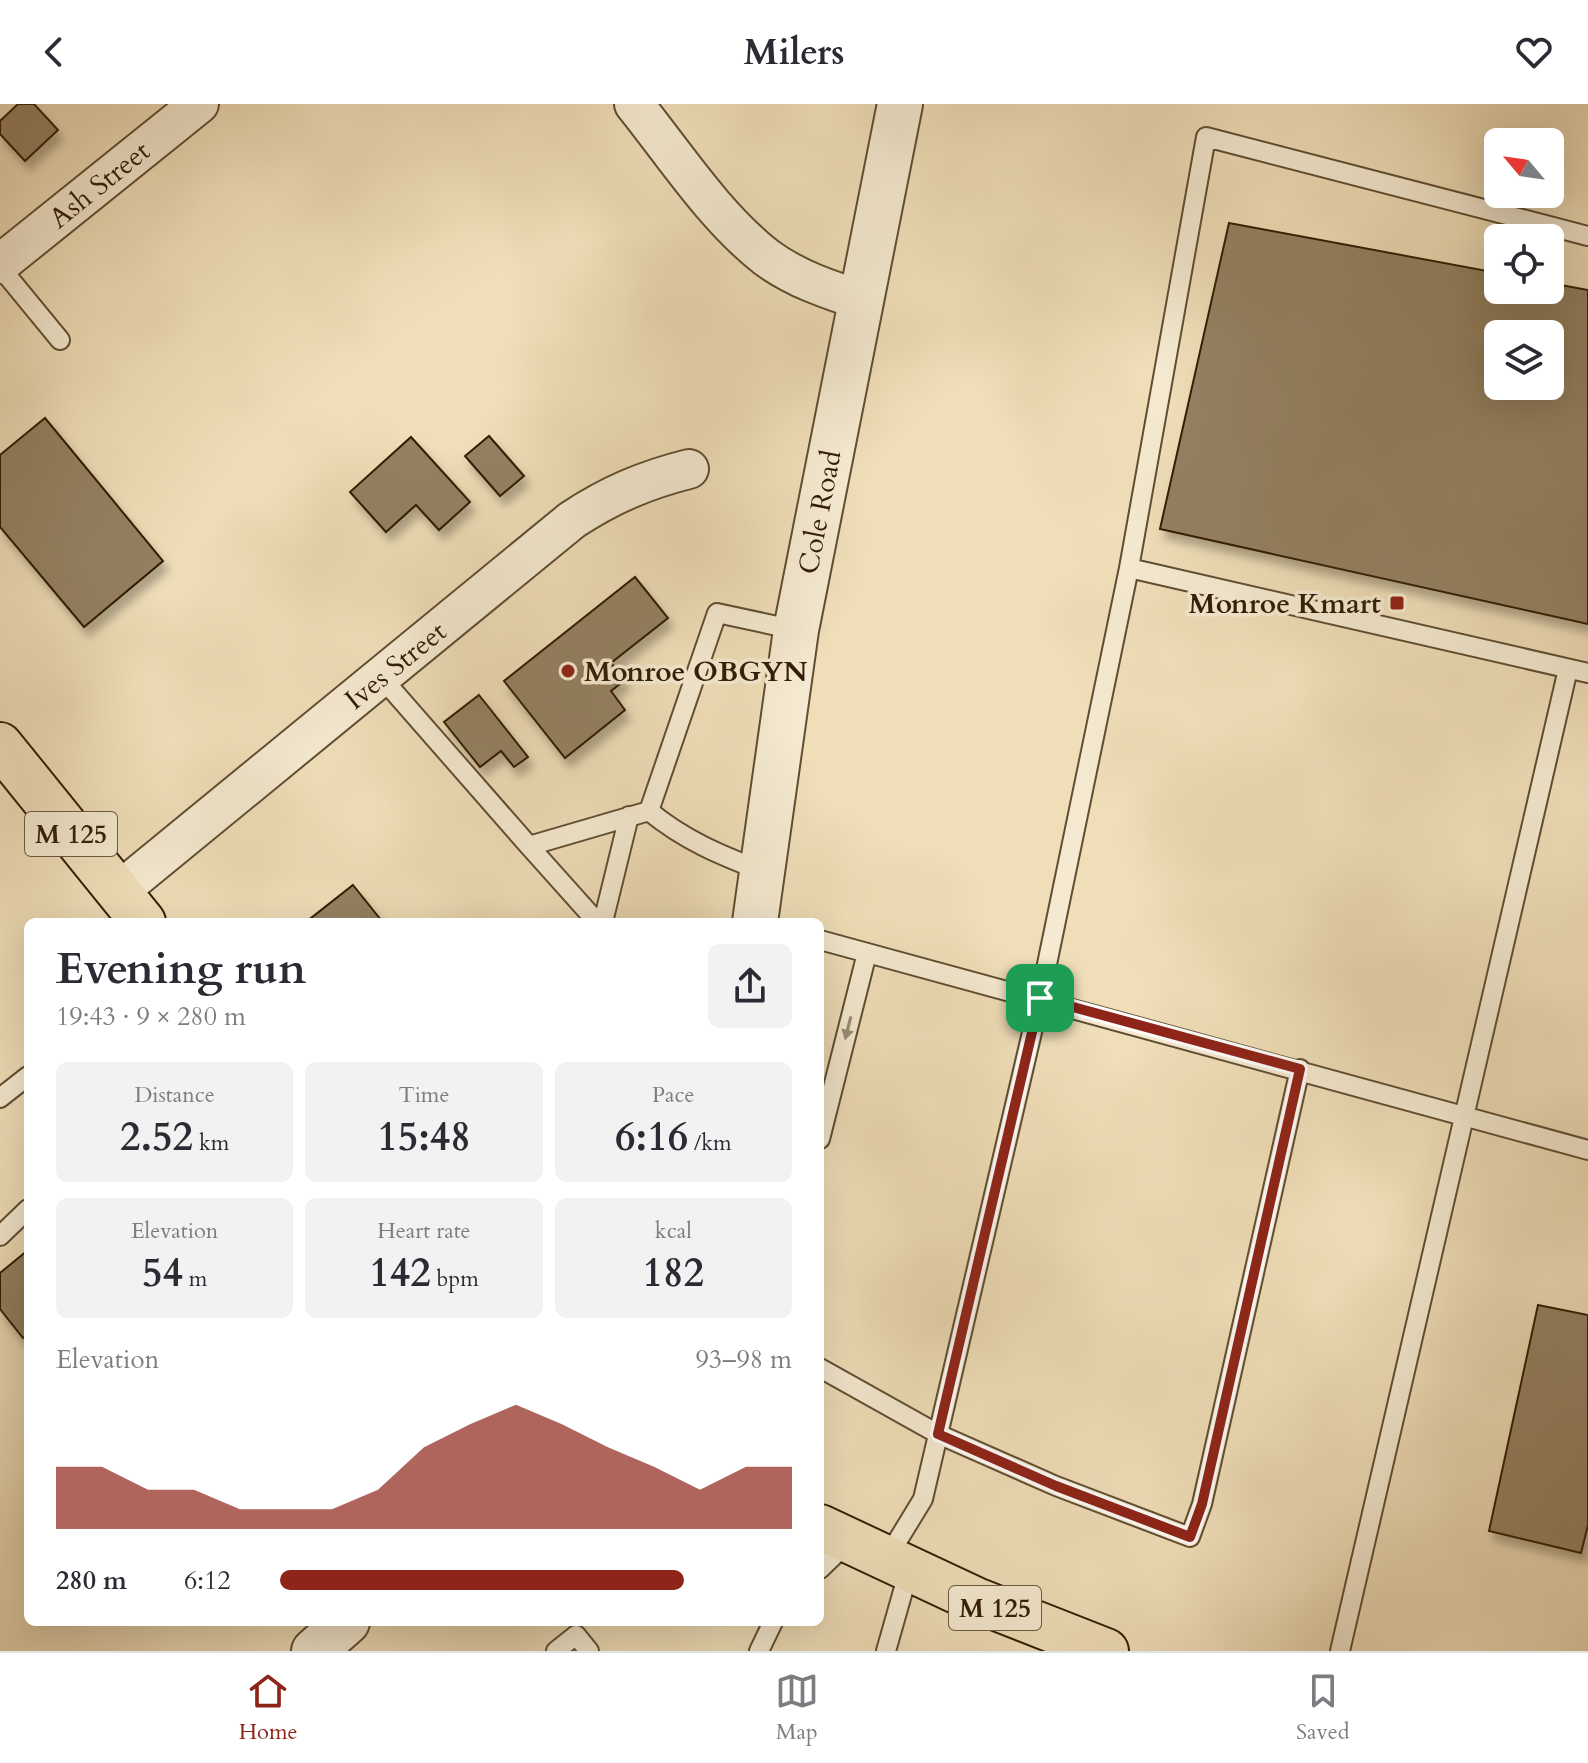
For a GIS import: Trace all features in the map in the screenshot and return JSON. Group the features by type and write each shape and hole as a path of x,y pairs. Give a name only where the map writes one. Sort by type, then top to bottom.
{"main road":[{"name":"M 125","path":"0,745 130,907"},
{"name":"M 125","path":"857,1553 1106,1651"}],"street":[{"name":"Ash Street","path":"0,266 199,104"},
{"path":"634,104 729,222 767,257 810,283 860,300"},
{"name":"Cole Road","path":"756,918 796,630 900,104"},
{"name":"Ives Street","path":"130,907 381,677 572,520 608,497 644,480 689,469"},
{"path":"314,1651 342,1626"}],"lane":[{"path":"886,1651 857,1553 923,1499 1040,998 1129,568 1206,137 1588,236"},
{"path":"0,266 60,340"},
{"path":"1129,568 1588,673"},
{"path":"649,811 717,613 796,630"},
{"path":"1340,1651 1568,669"},
{"path":"381,677 593,918"},
{"path":"529,846 649,811"},
{"path":"649,811 674,832 706,849 762,871"},
{"path":"604,918 629,816"},
{"path":"824,941 1588,1150"},
{"path":"824,1123 867,953"},
{"path":"824,1370 938,1434 1056,1486 1190,1537 1202,1504 1300,1069"},
{"path":"0,1098 24,1079"},
{"path":"0,1236 24,1213"},
{"path":"759,1651 771,1626"},
{"path":"556,1651 576,1635 589,1651"}],"building":[{"path":"18,104 34,104 58,130 25,161 0,134 0,121"},
{"path":"1229,223 1484,270 1484,304 1564,304 1564,286 1588,290 1588,624 1160,529"},
{"path":"45,418 163,561 84,627 0,527 0,455"},
{"path":"489,436 524,476 500,496 465,456"},
{"path":"411,437 470,502 439,530 416,505 386,532 350,492"},
{"name":"Monroe OBGYN","path":"635,577 668,618 611,663 625,680 611,691 625,710 565,758 504,681"},
{"path":"479,695 528,757 514,767 501,751 480,767 444,722"},
{"path":"353,885 379,918 311,918"},
{"path":"24,1253 23,1338 0,1309 0,1273"},
{"path":"1538,1305 1588,1315 1588,1525 1581,1553 1489,1531"}],"place":[{"name":"Monroe Kmart","path":"1397,603"},
{"name":"Monroe OBGYN","path":"568,671"}],"route":[{"path":"1040,998 1300,1069 1202,1504 1190,1537 1056,1486 938,1434 1040,998"}]}
